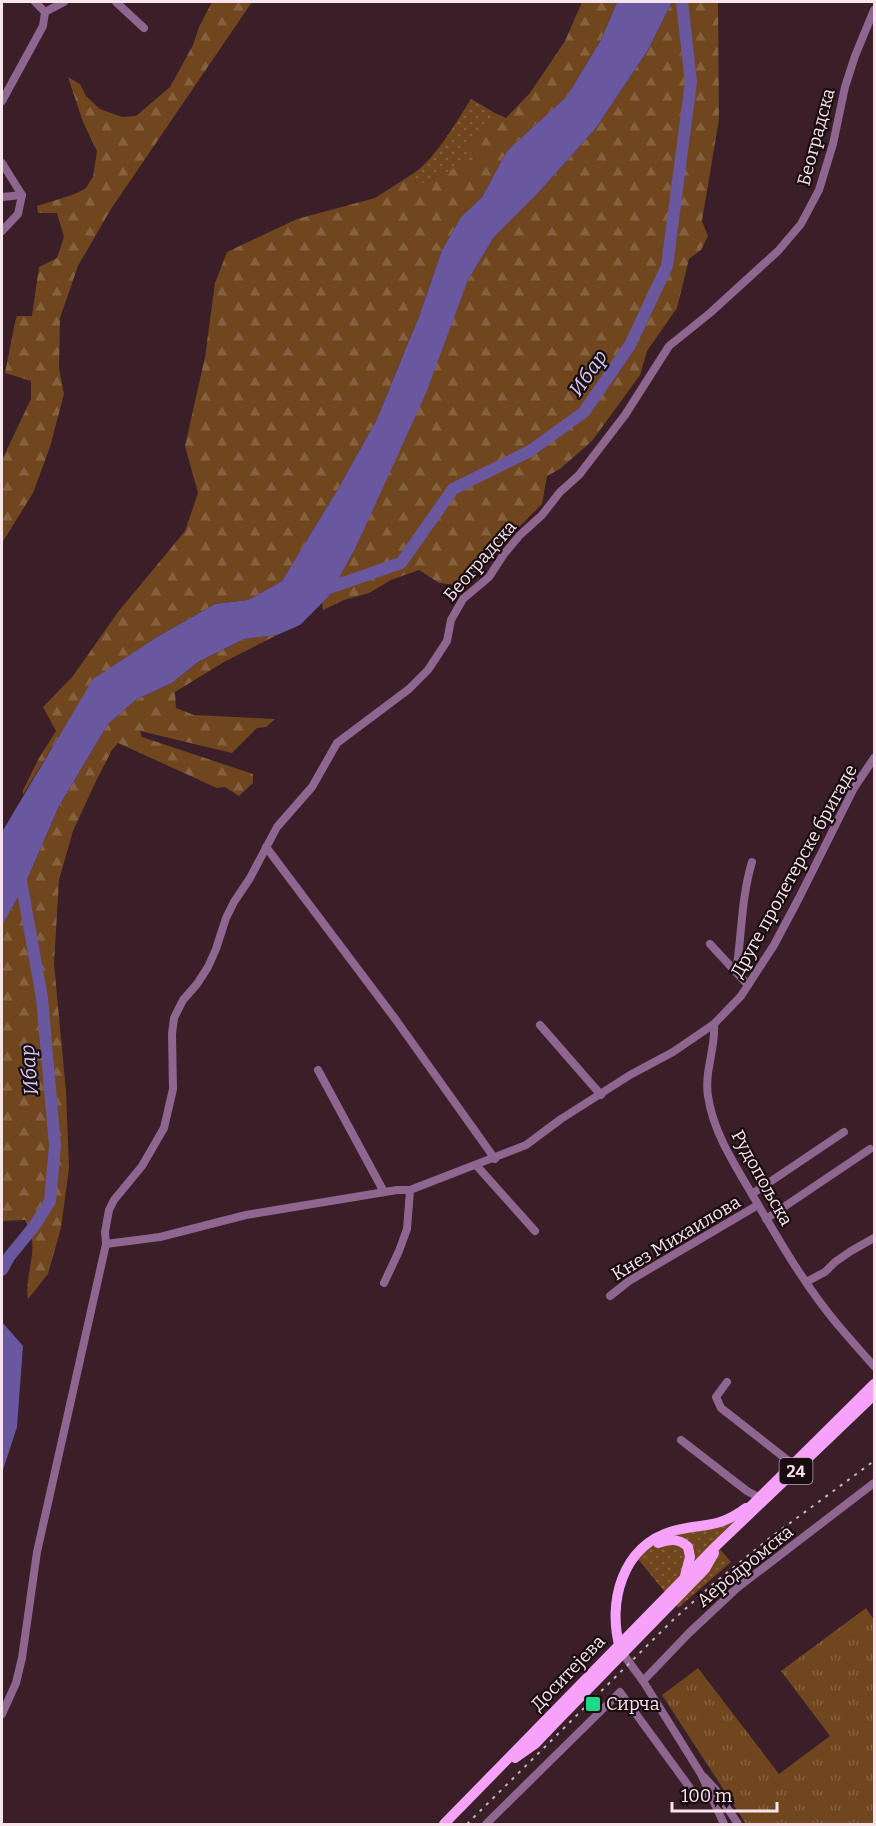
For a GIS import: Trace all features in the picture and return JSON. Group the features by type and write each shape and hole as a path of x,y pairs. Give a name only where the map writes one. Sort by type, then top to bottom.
{"main road":[{"name":"Доситејева","path":"795,1466 874,1384"},
{"name":"Доситејева","path":"444,1824 717,1546 759,1500 874,1395"},
{"path":"623,1654 616,1635 616,1596 626,1573 642,1550 656,1539 674,1531 720,1523 730,1519 759,1500"},
{"path":"626,1573 637,1558 653,1545 678,1540 688,1547 690,1557 682,1581"},
{"path":"500,1767 536,1744 705,1569 717,1546"}],"street":[{"path":"35,2 45,12"},
{"path":"45,12 64,2"},
{"path":"116,2 144,28"},
{"name":"Београдска","path":"2,1714 16,1683 22,1658 37,1552 106,1244 108,1210 142,1166 164,1128 173,1089 174,1018 183,1000 208,967 226,918 266,847 288,812 312,787 337,743 409,689 428,670 447,641 451,620 463,598 489,577 520,535 579,475 625,415 669,346 710,313 778,251 801,224 819,190 833,144 845,87 874,10"},
{"path":"2,101 43,26 45,12"},
{"path":"2,163 22,195 18,214 2,231"},
{"path":"2,197 22,195"},
{"name":"Друге пролетерске бригаде","path":"714,1024 736,1002 748,985 799,898 854,788 874,758"},
{"path":"266,847 396,1020 495,1159"},
{"path":"736,972 745,897 752,862"},
{"path":"710,944 748,985"},
{"path":"106,1244 160,1237 246,1215 384,1192 410,1190 495,1159 526,1145 561,1119 630,1075 673,1052 714,1024"},
{"name":"Рудопољска","path":"714,1024 715,1037 709,1069 708,1095 717,1128 766,1219 806,1282 837,1324 874,1366"},
{"path":"540,1025 601,1095"},
{"path":"318,1070 384,1192"},
{"path":"752,1194 844,1132"},
{"path":"766,1219 870,1149"},
{"path":"476,1165 535,1231"},
{"path":"384,1282 407,1229 410,1190"},
{"name":"Кнез Михаилова","path":"610,1296 629,1281 758,1205"},
{"path":"806,1282 825,1272 851,1251 874,1239"},
{"path":"727,1382 716,1397 721,1408 795,1466"},
{"path":"681,1440 759,1500"},
{"name":"Аеродромска","path":"643,1682 689,1633 737,1588 874,1483"},
{"path":"623,1654 701,1774 724,1824"},
{"path":"486,1824 620,1692 693,1792 699,1795 709,1794"},
{"path":"701,1774 715,1789 738,1824"}],"green space":[{"path":"212,2 252,2 111,209 78,266 60,318 59,368 64,394 50,447 33,493 2,543 2,460 31,399 31,381 5,373 15,322 17,316 32,316 39,267 57,258 64,237 57,213 38,213 37,206 85,189 93,177 97,151 83,122 68,77 80,84 86,96 100,109 122,117 136,116 170,87 193,45"},
{"path":"582,2 617,2 601,40 567,96 507,151 482,197 461,217 442,250 420,314 377,419 282,581 248,600 215,604 157,637 94,679 23,795 23,790 39,758 56,731 43,707 73,676 118,612 185,531 198,493 185,446 205,357 215,283 227,252 297,219 375,198 414,173 416,183 426,183 468,161 476,161 466,148 495,113 506,118 530,93 565,41"},
{"path":"672,2 718,2 719,119 702,221 708,236 701,250 689,259 677,308 647,351 640,375 592,441 560,469 547,476 542,504 481,570 458,585 439,583 419,570 391,580 369,593 344,600 323,610 322,603 329,596 355,549 468,280 494,237 538,193 596,128 648,50"},
{"path":"471,99 495,113 467,148 476,161 426,183 416,183 414,173 438,149"},
{"path":"277,635 224,662 175,692 176,708 194,715 275,719 266,727 257,728 232,753 140,731 142,737 253,774 253,783 239,796 225,787 217,788 118,743 96,781 73,831 59,880 54,964 66,1091 69,1168 61,1228 48,1274 28,1299 27,1289 32,1250 30,1230 25,1220 2,1221 2,926 26,882 59,806 108,724 137,699 172,683 198,662 244,639"},
{"path":"752,1504 717,1546 731,1562 678,1608 637,1558 656,1539 710,1526"},
{"path":"866,1608 874,1620 874,1824 746,1824 662,1695 698,1668 779,1774 830,1736 781,1671"}],"shaded area":[{"path":"617,2 672,2 648,50 596,128 538,193 494,237 468,280 426,393 355,549 329,596 300,625 277,635 244,639 198,662 172,683 137,699 108,724 59,806 26,882 2,926 2,832 93,679 157,637 215,604 248,600 282,581 377,419 420,314 442,250 461,217 482,197 507,151 567,96 601,40"},
{"path":"2,1322 23,1346 17,1427 2,1473"}],"waterway":[{"name":"Ибар","path":"320,591 401,563 453,489 530,451 584,412 630,345 667,266 691,82 682,2"},
{"name":"Ибар","path":"2,1270 50,1201 55,1146 42,998 20,875"}],"railway":[{"path":"467,1824 673,1620 713,1584 771,1537 874,1461"}],"place":[{"name":"Сирча","path":"593,1704"}]}
